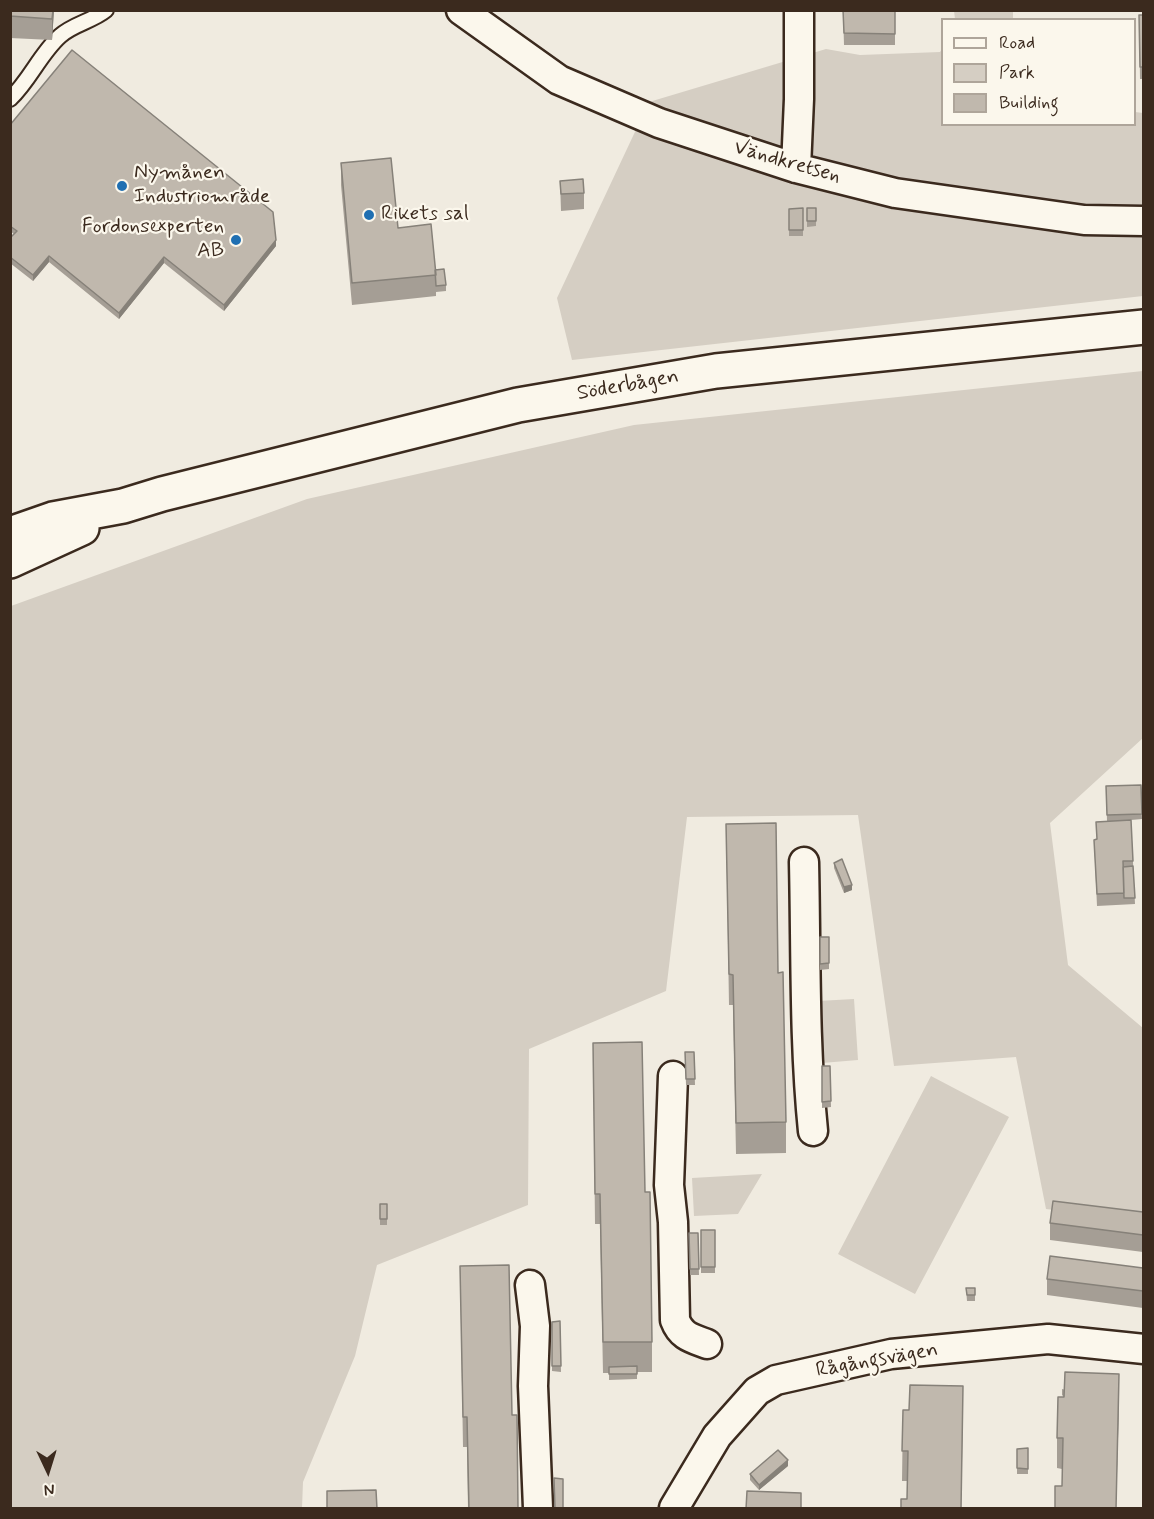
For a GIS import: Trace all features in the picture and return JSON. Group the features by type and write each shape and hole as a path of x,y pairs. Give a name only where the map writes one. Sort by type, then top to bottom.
{"street":[{"name":"Vändkretsen","path":"461,10 560,80 659,123 796,168 895,193 1084,220 1143,221"},
{"path":"796,168 799,10"},
{"name":"Söderbågen","path":"10,534 54,519 123,506 162,494 518,405 716,370 1143,327"},
{"name":"Söderbågen","path":"10,561 57,541 123,506"},
{"path":"804,862 807,1045 813,1131"},
{"path":"673,1076 669,1185 673,1222 675,1320 679,1330 689,1338 707,1344"},
{"path":"530,1285 535,1326 533,1386 538,1509"},
{"name":"Rågångsvägen","path":"674,1509 717,1436 757,1390 776,1380 891,1354 1048,1339 1143,1349"}],"lane":[{"path":"10,99 62,34 106,10"}],"green space":[{"path":"954,11 1013,11 1013,18 955,18"},
{"path":"826,49 860,55 941,50 941,126 1136,126 1136,112 1143,113 1143,296 572,360 557,298 649,102"},
{"path":"1143,371 1143,738 1050,823 1068,965 1143,1028 1143,1221 1046,1209 1016,1057 894,1066 858,815 687,817 666,991 529,1049 528,1205 377,1265 355,1356 303,1482 302,1508 11,1508 11,606 307,499 634,425"},
{"path":"854,999 858,1060 822,1063 818,1001"},
{"path":"931,1076 1009,1117 915,1294 838,1254"},
{"path":"762,1174 738,1214 694,1216 692,1178"}],"building":[{"path":"10,10 53,10 52,19 10,16"},
{"path":"843,10 895,10 895,34 844,33"},
{"path":"1139,15 1143,15 1143,67 1140,67"},
{"name":"Nymånen Industriområde","path":"72,50 273,212 276,240 224,305 164,257 119,313 49,256 33,275 10,257 10,238 17,231 10,226 10,125"},
{"name":"Rikets sal","path":"391,158 398,228 431,224 436,275 352,283 341,163"},
{"path":"583,179 584,193 561,194 560,181"},
{"path":"803,208 803,230 789,230 789,209"},
{"path":"807,208 816,208 816,221 807,221"},
{"path":"444,269 446,285 436,286 435,270"},
{"path":"1141,785 1142,814 1107,815 1106,786"},
{"path":"1131,820 1133,861 1123,861 1124,893 1097,894 1094,840 1097,839 1096,822"},
{"path":"776,823 778,973 783,972 786,1122 736,1123 733,975 729,974 726,824"},
{"path":"842,859 852,885 844,887 834,863"},
{"path":"1133,866 1135,898 1124,898 1123,867"},
{"path":"820,937 829,937 829,963 820,964"},
{"path":"642,1042 645,1192 650,1192 652,1342 603,1342 600,1194 595,1194 593,1043"},
{"path":"685,1052 694,1052 695,1079 686,1079"},
{"path":"822,1066 830,1066 831,1101 822,1102"},
{"path":"1053,1201 1143,1212 1143,1235 1050,1223"},
{"path":"380,1204 387,1204 387,1219 380,1219"},
{"path":"701,1230 715,1230 715,1267 701,1267"},
{"path":"689,1233 698,1233 699,1269 690,1269"},
{"path":"1050,1256 1143,1268 1143,1291 1047,1279"},
{"path":"509,1265 512,1415 517,1415 518,1509 469,1509 467,1417 463,1417 460,1266"},
{"path":"966,1288 975,1288 975,1295 967,1295"},
{"path":"560,1321 561,1366 552,1366 552,1322"},
{"path":"637,1366 637,1374 609,1374 609,1367"},
{"path":"1065,1372 1119,1374 1116,1509 1055,1509 1055,1486 1062,1486 1063,1438 1057,1438 1058,1397 1064,1397"},
{"path":"910,1385 963,1386 961,1509 901,1509 901,1499 907,1499 908,1451 902,1451 903,1410 909,1410"},
{"path":"1028,1448 1028,1469 1017,1468 1017,1449"},
{"path":"778,1450 788,1460 759,1485 750,1474"},
{"path":"554,1478 563,1479 563,1509 555,1509"},
{"path":"376,1490 377,1509 327,1509 327,1491"},
{"path":"747,1491 801,1493 801,1509 746,1509"}],"place":[{"name":"Nymånen Industriområde","path":"122,186"},
{"name":"Rikets sal","path":"369,215"},
{"name":"Fordonsexperten AB","path":"236,240"}]}
